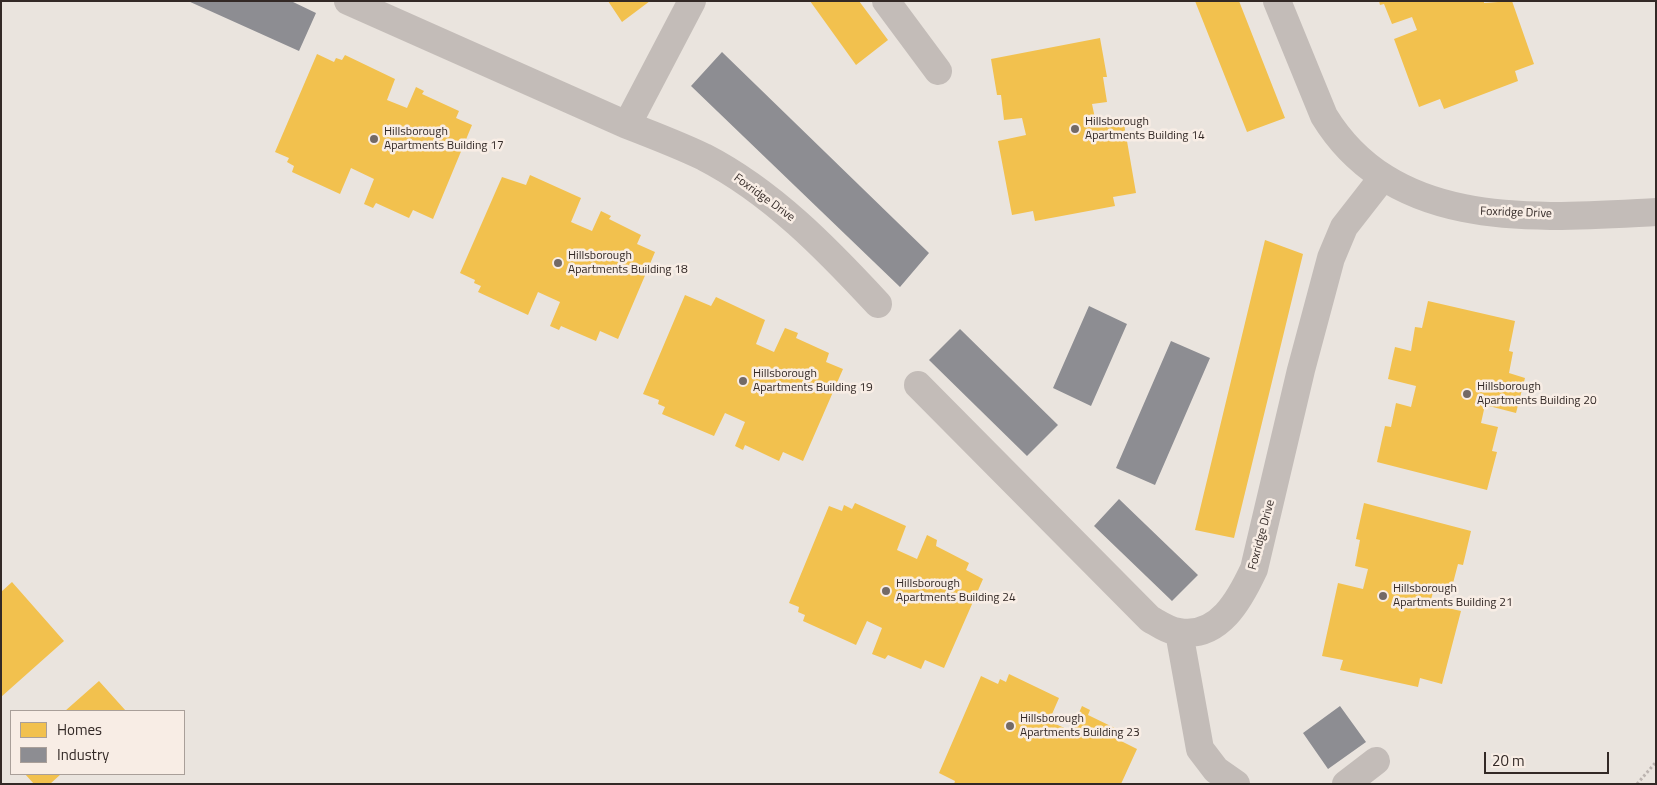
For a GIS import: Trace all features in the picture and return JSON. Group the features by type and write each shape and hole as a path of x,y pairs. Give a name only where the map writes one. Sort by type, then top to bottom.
{"street":[{"name":"Foxridge Drive","path":"348,1 705,158 740,180 804,228 878,304"},
{"path":"627,125 692,1"},
{"path":"886,1 938,71"},
{"name":"Foxridge Drive","path":"1277,1 1324,116 1342,143 1353,155 1401,188 1478,212 1523,215 1656,212"},
{"name":"Foxridge Drive","path":"1179,632 1194,632 1220,622 1232,610 1254,569 1301,370 1331,258 1344,227 1383,177"},
{"path":"918,385 1150,619 1179,632 1200,749 1216,770 1236,784"},
{"path":"1346,784 1376,762"}],"path":[{"path":"1637,784 1656,762"}],"building: Homes":[{"path":"608,1 650,1 622,22"},
{"path":"810,1 859,1 888,40 856,65"},
{"path":"1195,1 1239,1 1285,118 1247,132"},
{"path":"1379,1 1484,1 1484,3 1512,1 1534,64 1515,71 1518,81 1444,109 1440,99 1419,107 1394,39 1417,30 1412,17 1392,24 1384,4 1380,5"},
{"name":"Hillsborough Apartments Building 14","path":"1100,38 1107,77 1103,77 1107,102 1092,104 1096,123 1123,118 1136,193 1113,197 1115,206 1035,221 1033,211 1012,215 998,141 1026,135 1022,118 1004,120 1001,95 997,95 991,59"},
{"name":"Hillsborough Apartments Building 17","path":"317,54 334,62 336,58 342,60 345,55 395,79 387,100 407,108 416,87 424,91 422,94 459,111 456,118 472,125 433,219 413,210 409,218 376,203 373,208 364,204 374,179 351,168 340,194 292,172 294,166 287,162 289,158 275,152"},
{"name":"Hillsborough Apartments Building 18","path":"530,175 581,198 571,222 592,231 601,211 611,216 609,219 641,235 637,244 655,252 618,339 600,331 596,341 561,326 559,330 550,326 560,302 538,292 528,315 478,292 481,286 474,283 475,280 460,273 502,177 526,185"},
{"path":"1265,240 1303,254 1234,538 1195,530"},
{"name":"Hillsborough Apartments Building 19","path":"685,295 711,306 716,297 765,320 756,344 774,352 785,328 798,333 796,338 829,353 826,362 843,369 803,461 783,452 779,461 745,445 743,450 735,446 745,422 725,413 714,436 662,414 665,407 658,404 659,400 643,394"},
{"name":"Hillsborough Apartments Building 20","path":"1428,301 1515,321 1509,351 1513,352 1509,373 1525,378 1516,413 1485,405 1481,423 1498,427 1492,451 1497,452 1487,490 1377,462 1385,426 1391,427 1396,403 1411,407 1416,386 1388,379 1395,347 1411,351 1415,327 1422,328"},
{"name":"Hillsborough Apartments Building 24","path":"855,503 906,526 897,550 917,559 927,535 937,540 936,546 969,563 966,570 983,579 944,668 925,660 921,669 888,655 885,659 872,654 882,628 867,621 856,645 803,621 805,615 798,612 799,607 789,603 829,506 842,511 844,505 852,509"},
{"name":"Hillsborough Apartments Building 21","path":"1364,503 1471,531 1463,565 1458,564 1452,587 1435,584 1430,604 1461,611 1442,684 1420,678 1418,687 1340,670 1343,660 1322,656 1338,583 1363,589 1368,569 1355,566 1360,540 1356,539"},
{"path":"12,582 64,641 1,697 1,592"},
{"name":"Hillsborough Apartments Building 23","path":"1009,674 1059,698 1049,721 1071,731 1082,706 1090,710 1088,715 1123,732 1119,740 1137,749 1121,784 954,784 955,781 939,773 981,676 998,684 1000,679 1006,682"},
{"path":"99,681 125,710 66,710"},
{"path":"26,775 60,775 50,784 34,784"}],"building: Industry":[{"path":"188,1 291,1 316,13 299,51"},
{"path":"722,52 929,253 900,287 691,86"},
{"path":"1089,306 1127,324 1091,406 1053,388"},
{"path":"960,329 1058,425 1027,456 929,360"},
{"path":"1171,341 1210,358 1155,485 1116,468"},
{"path":"1119,499 1198,575 1172,601 1094,526"},
{"path":"1340,706 1366,742 1328,769 1303,733"}],"place":[{"name":"Hillsborough Apartments Building 14","path":"1075,129"},
{"name":"Hillsborough Apartments Building 17","path":"374,139"},
{"name":"Hillsborough Apartments Building 18","path":"558,263"},
{"name":"Hillsborough Apartments Building 19","path":"743,381"},
{"name":"Hillsborough Apartments Building 20","path":"1467,394"},
{"name":"Hillsborough Apartments Building 24","path":"886,591"},
{"name":"Hillsborough Apartments Building 21","path":"1383,596"},
{"name":"Hillsborough Apartments Building 23","path":"1010,726"}]}
